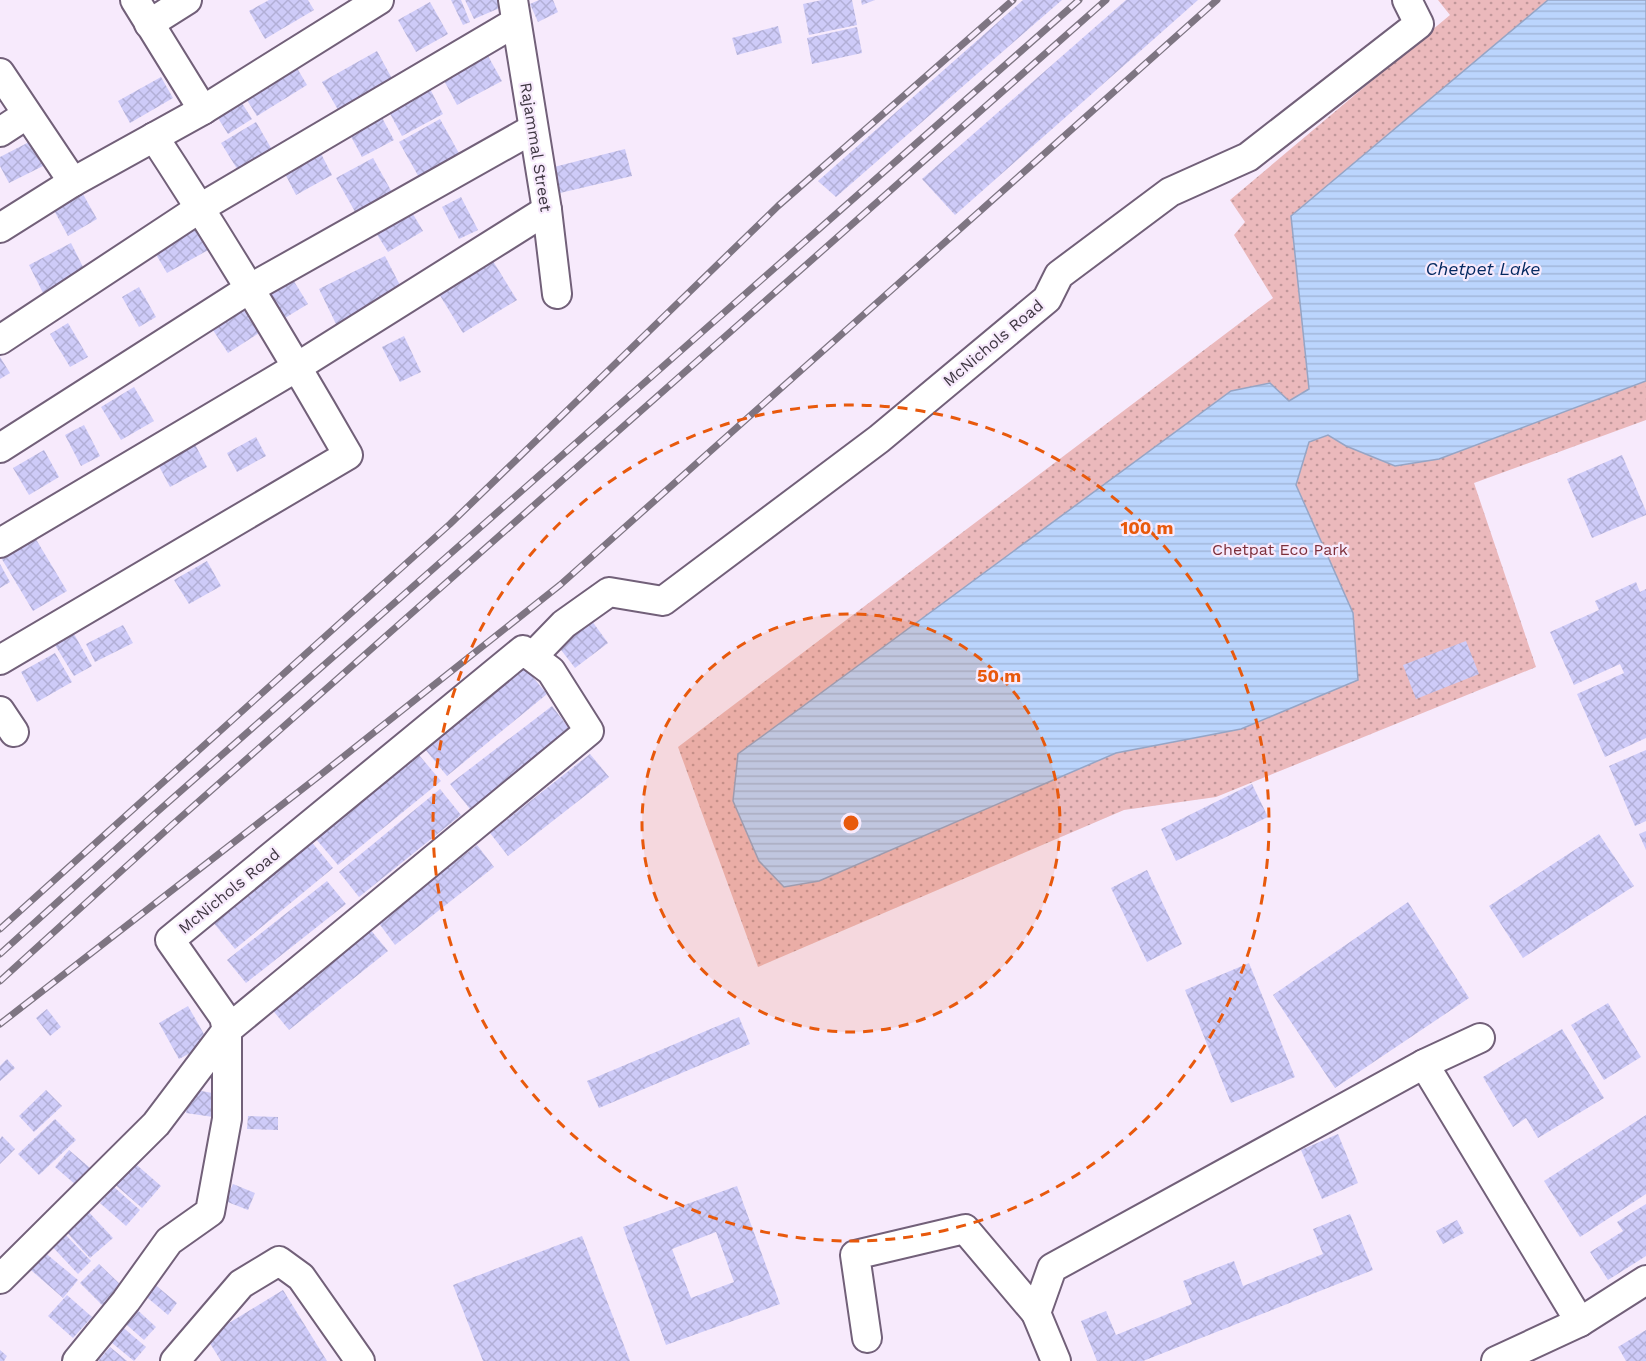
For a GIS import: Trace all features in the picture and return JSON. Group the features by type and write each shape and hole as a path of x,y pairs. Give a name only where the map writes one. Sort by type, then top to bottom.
{"street":[{"path":"187,0 142,12 203,110"},
{"path":"0,228 73,182 203,110 380,0"},
{"name":"McNichols Road","path":"227,1030 224,1017 170,940 523,650 542,664 564,624 609,592 663,601 879,439 1047,299 1059,275 1170,192 1248,157 1419,24 1407,0"},
{"path":"0,340 200,208 514,11"},
{"name":"Rajammal Street","path":"514,11 547,210 557,294"},
{"path":"0,74 73,182"},
{"path":"0,132 27,116"},
{"path":"0,448 249,289 533,129"},
{"path":"0,660 348,455 200,208 154,137"},
{"path":"0,543 297,367 547,210"},
{"path":"0,1279 156,1124 227,1030 589,731 542,664"},
{"path":"77,1361 126,1301 169,1242 210,1212 227,1119 227,1030"},
{"path":"1036,1313 1052,1268 1424,1064 1480,1038"},
{"path":"1424,1064 1580,1322"},
{"path":"867,1338 855,1256 965,1229 1036,1313 1056,1361"},
{"path":"175,1361 241,1284 279,1261 302,1277 360,1361"},
{"path":"1496,1361 1580,1322 1646,1280"}],"green space":[{"name":"Chetpet Lake","path":"1438,0 1646,0 1646,420 1474,483 1536,667 1216,797 1124,810 758,967 678,747 1273,298 1234,235 1245,222 1230,200 1450,15"}],"water":[{"name":"Chetpet Lake","path":"1548,0 1646,0 1646,381 1439,459 1395,466 1346,446 1328,435 1309,442 1296,485 1353,613 1358,680 1241,729 1116,753 819,881 784,887 759,861 733,801 738,754 1231,391 1270,383 1289,401 1309,389 1291,216"}],"building":[{"path":"269,0 308,0 314,10 265,39 249,11"},
{"path":"451,0 461,0 470,22 463,25"},
{"path":"465,0 499,0 502,7 474,19"},
{"path":"539,0 553,0 558,12 538,22 530,4"},
{"path":"822,0 852,0 857,25 809,35 803,4"},
{"path":"861,0 875,0 862,5"},
{"path":"1023,0 1062,0 836,197 818,181"},
{"path":"1126,0 1198,0 955,215 922,179"},
{"path":"430,2 448,34 416,52 398,20"},
{"path":"778,26 782,43 737,55 732,38"},
{"path":"857,27 862,53 812,64 807,38"},
{"path":"483,47 502,81 457,105 439,71"},
{"path":"377,51 395,84 341,115 322,82"},
{"path":"291,58 307,85 257,116 240,89"},
{"path":"161,77 173,98 130,123 118,101"},
{"path":"428,85 443,114 402,136 387,108"},
{"path":"235,92 252,119 228,134 211,107"},
{"path":"380,114 394,140 362,157 348,131"},
{"path":"440,119 461,157 420,179 399,142"},
{"path":"256,122 278,160 244,180 221,143"},
{"path":"33,140 45,165 9,183 0,166 0,157"},
{"path":"317,146 332,175 296,195 281,166"},
{"path":"625,149 632,176 560,193 554,167"},
{"path":"373,158 394,196 358,217 336,178"},
{"path":"79,187 97,219 68,236 50,203"},
{"path":"461,197 478,230 459,239 442,207"},
{"path":"407,204 423,231 388,252 371,225"},
{"path":"194,221 210,249 167,273 151,246"},
{"path":"71,243 85,271 43,293 29,265"},
{"path":"385,256 404,293 337,326 319,289"},
{"path":"493,261 517,300 463,333 439,294"},
{"path":"287,270 308,304 280,321 260,287"},
{"path":"139,287 156,317 139,327 122,297"},
{"path":"238,301 259,333 228,353 207,321"},
{"path":"68,323 88,357 70,367 50,334"},
{"path":"404,336 421,372 400,382 382,347"},
{"path":"0,357 10,373 0,379"},
{"path":"134,387 154,421 121,440 101,407"},
{"path":"84,425 100,456 81,466 65,435"},
{"path":"190,435 207,467 170,487 153,455"},
{"path":"256,437 266,456 237,472 227,453"},
{"path":"44,450 59,477 29,495 13,468"},
{"path":"1622,455 1646,515 1592,538 1567,479"},
{"path":"31,531 67,591 33,611 0,556"},
{"path":"207,561 221,586 189,604 174,580"},
{"path":"0,564 10,582 0,588"},
{"path":"1636,582 1640,592 1646,589 1646,738 1605,757 1577,694 1624,673 1620,664 1574,685 1550,632 1599,610 1595,601"},
{"path":"592,621 608,643 575,668 558,646"},
{"path":"123,625 133,643 95,662 86,644"},
{"path":"74,634 92,666 74,676 55,645"},
{"path":"1466,641 1479,674 1416,699 1403,665"},
{"path":"55,653 72,682 37,702 21,672"},
{"path":"520,662 547,694 447,776 420,743"},
{"path":"552,706 571,731 470,809 450,784"},
{"path":"413,748 441,781 338,865 310,832"},
{"path":"1646,750 1646,821 1635,826 1609,766"},
{"path":"590,754 609,777 508,856 490,833"},
{"path":"1252,784 1268,817 1176,861 1161,829"},
{"path":"440,789 461,815 359,897 339,872"},
{"path":"1646,831 1646,850 1639,834"},
{"path":"1599,834 1634,886 1523,958 1489,906"},
{"path":"306,835 333,868 235,949 208,916"},
{"path":"477,845 494,867 395,945 378,922"},
{"path":"1147,870 1182,944 1147,962 1111,888"},
{"path":"327,881 346,904 246,983 227,960"},
{"path":"1408,902 1469,998 1335,1088 1273,995"},
{"path":"369,928 388,951 289,1030 270,1007"},
{"path":"1249,963 1295,1077 1231,1103 1185,990"},
{"path":"1608,1003 1641,1057 1604,1080 1571,1025"},
{"path":"188,1006 209,1043 179,1059 159,1023"},
{"path":"47,1009 61,1027 50,1036 36,1018"},
{"path":"739,1017 750,1044 599,1108 587,1081"},
{"path":"1562,1029 1604,1098 1538,1138 1526,1118 1513,1127 1483,1077"},
{"path":"7,1059 15,1068 0,1081 0,1066"},
{"path":"190,1089 218,1094 213,1117 186,1113"},
{"path":"46,1090 62,1106 34,1132 19,1116"},
{"path":"1646,1115 1646,1194 1580,1237 1544,1181"},
{"path":"248,1116 278,1117 278,1130 247,1129"},
{"path":"55,1119 76,1140 39,1175 18,1154"},
{"path":"1338,1134 1358,1183 1322,1199 1301,1150"},
{"path":"2,1136 15,1149 0,1164 0,1139"},
{"path":"69,1150 90,1168 76,1185 55,1167"},
{"path":"131,1160 161,1186 142,1208 112,1182"},
{"path":"233,1184 255,1193 248,1210 225,1201"},
{"path":"737,1186 780,1304 666,1345 623,1227","holes":["716,1232 734,1282 691,1298 672,1249"]},
{"path":"114,1187 140,1210 126,1226 100,1203"},
{"path":"1646,1204 1646,1256 1608,1280 1590,1252 1623,1231 1617,1222"},
{"path":"84,1207 113,1238 90,1258 62,1227"},
{"path":"1350,1214 1373,1270 1143,1361 1097,1361 1081,1321 1106,1311 1116,1335 1192,1304 1183,1281 1234,1261 1243,1286 1323,1254 1313,1229"},
{"path":"1457,1220 1464,1233 1443,1244 1436,1231"},
{"path":"60,1229 91,1261 78,1274 48,1242"},
{"path":"582,1236 630,1361 483,1361 453,1285"},
{"path":"38,1247 78,1280 63,1298 24,1264"},
{"path":"99,1264 123,1287 104,1307 80,1283"},
{"path":"153,1283 177,1303 168,1315 143,1294"},
{"path":"283,1290 327,1361 221,1361 206,1337"},
{"path":"67,1295 92,1317 73,1338 48,1316"},
{"path":"132,1305 156,1327 144,1340 120,1319"},
{"path":"119,1324 146,1347 134,1361 106,1338"},
{"path":"1646,1330 1646,1361 1626,1361 1618,1347"},
{"path":"110,1347 127,1361 98,1361"},
{"path":"0,1350 7,1356 4,1361 0,1361"}],"railway":[{"path":"0,929 450,524 778,206 1013,0"},
{"path":"0,954 157,812 1079,0"},
{"path":"0,981 172,825 1106,0"},
{"path":"0,1024 560,585 1217,0"}],"park label":[{"name":"Chetpat Eco Park","path":"1280,549"}]}
